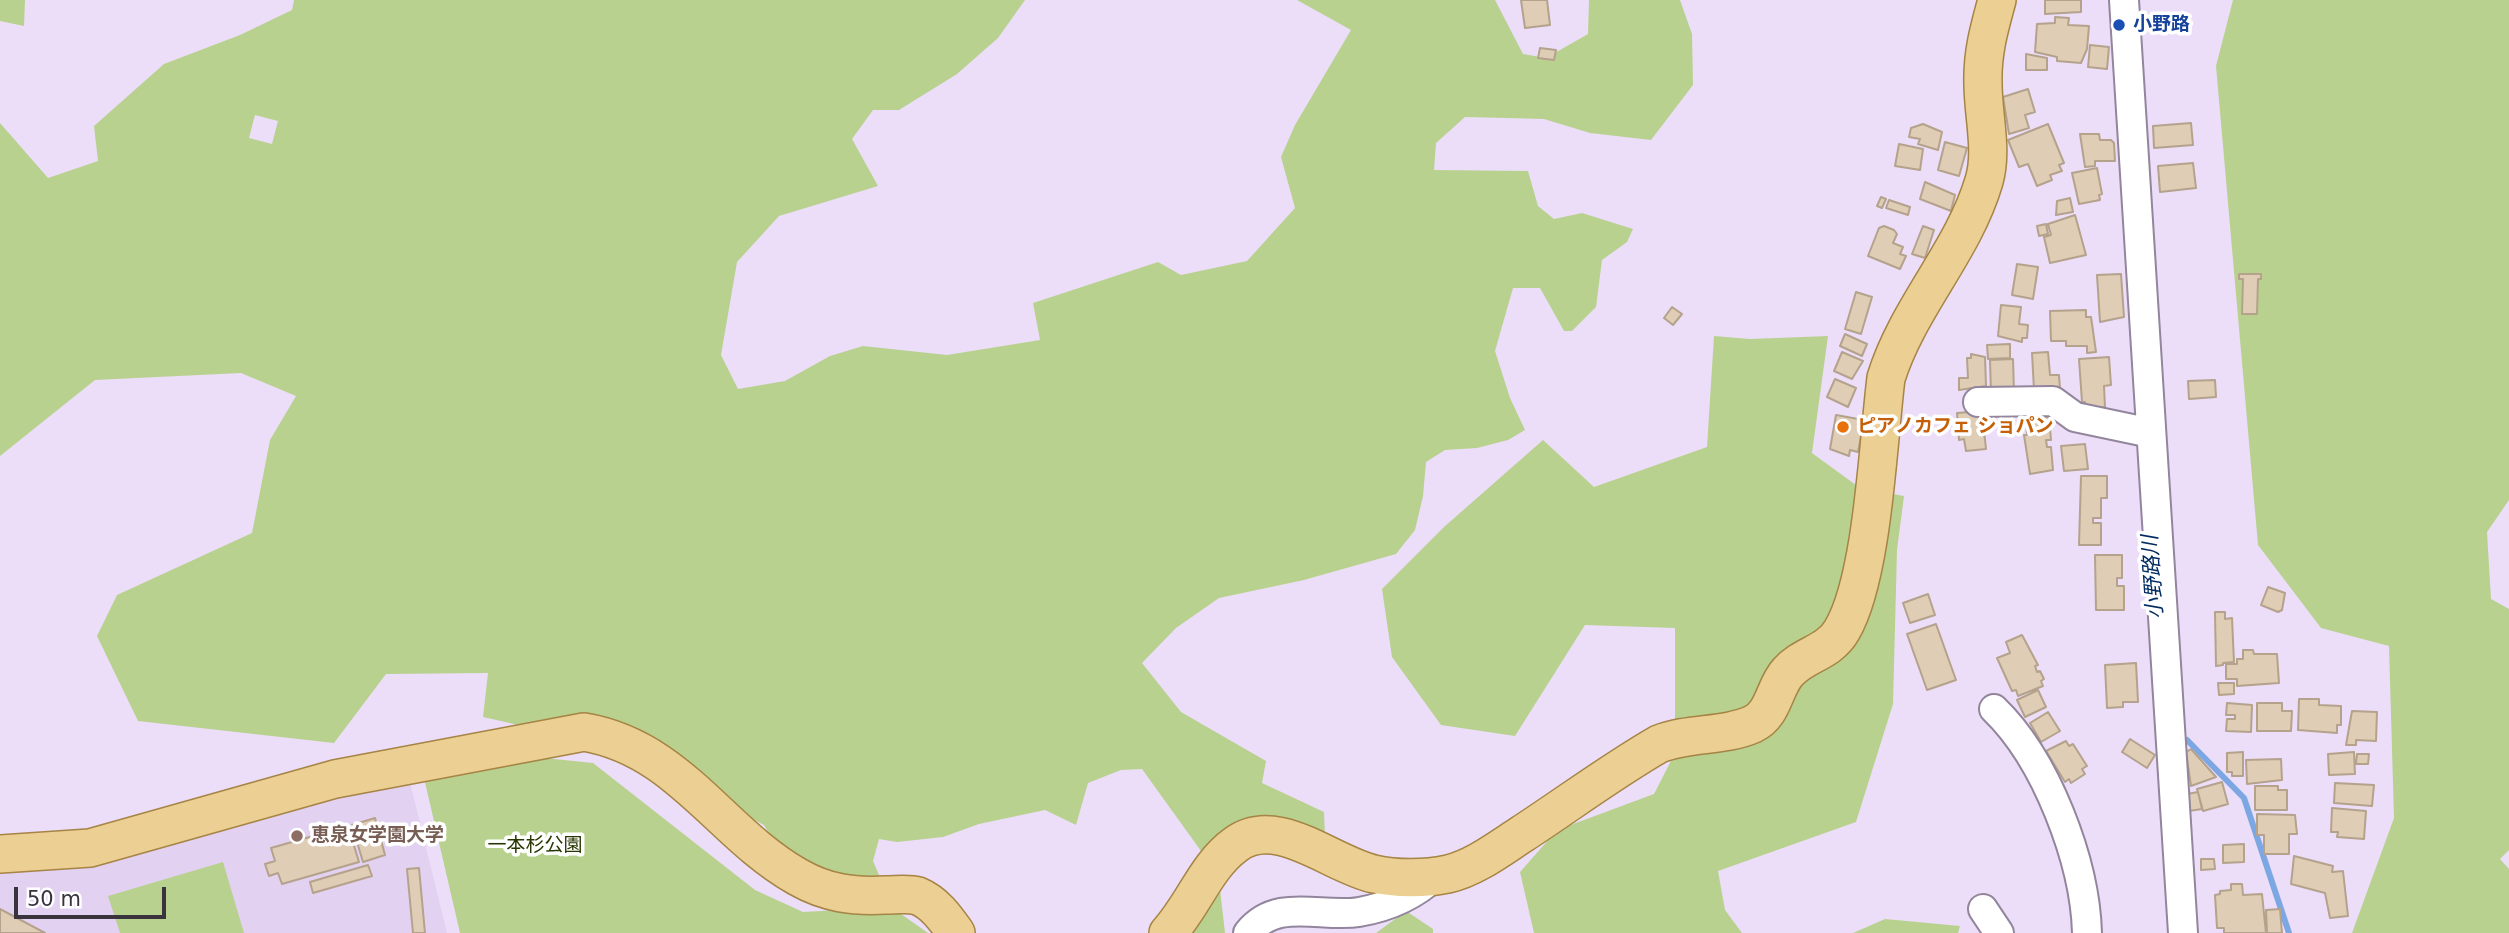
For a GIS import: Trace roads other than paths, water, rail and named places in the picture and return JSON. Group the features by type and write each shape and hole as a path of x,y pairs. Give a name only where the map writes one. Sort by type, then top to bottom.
{"main road":[{"path":"1168,933 1189,908 1226,852 1238,842 1255,836 1287,838 1373,874 1436,875 1458,871 1491,854 1659,744 1684,735 1753,724 1765,715 1786,673 1821,652 1842,631 1864,554 1886,377 1911,318 1946,262 1985,177 1983,53 1997,0"},
{"path":"0,854 90,848 335,779 584,732 606,735 657,759 771,858 796,876 829,892 917,896 943,915 956,933"}],"street":[{"path":"2124,0 2183,933"},
{"path":"1978,402 2053,401 2075,417 2151,433"},
{"path":"1994,709 2035,764 2051,796 2084,897 2087,933"},
{"path":"1248,933 1266,917 1289,911 1357,912 1381,906 1420,890 1436,875"},
{"path":"1983,909 1999,933"}],"waterway":[{"name":"小野路川","path":"2187,740 2244,798 2289,933"}],"place":[{"name":"小野路","path":"2119,25"},
{"name":"ピアノカフェ ショパン","path":"1843,427"},
{"name":"恵泉女学園大学","path":"297,836"}],"park label":[{"name":"一本杉公園","path":"535,846"}]}
